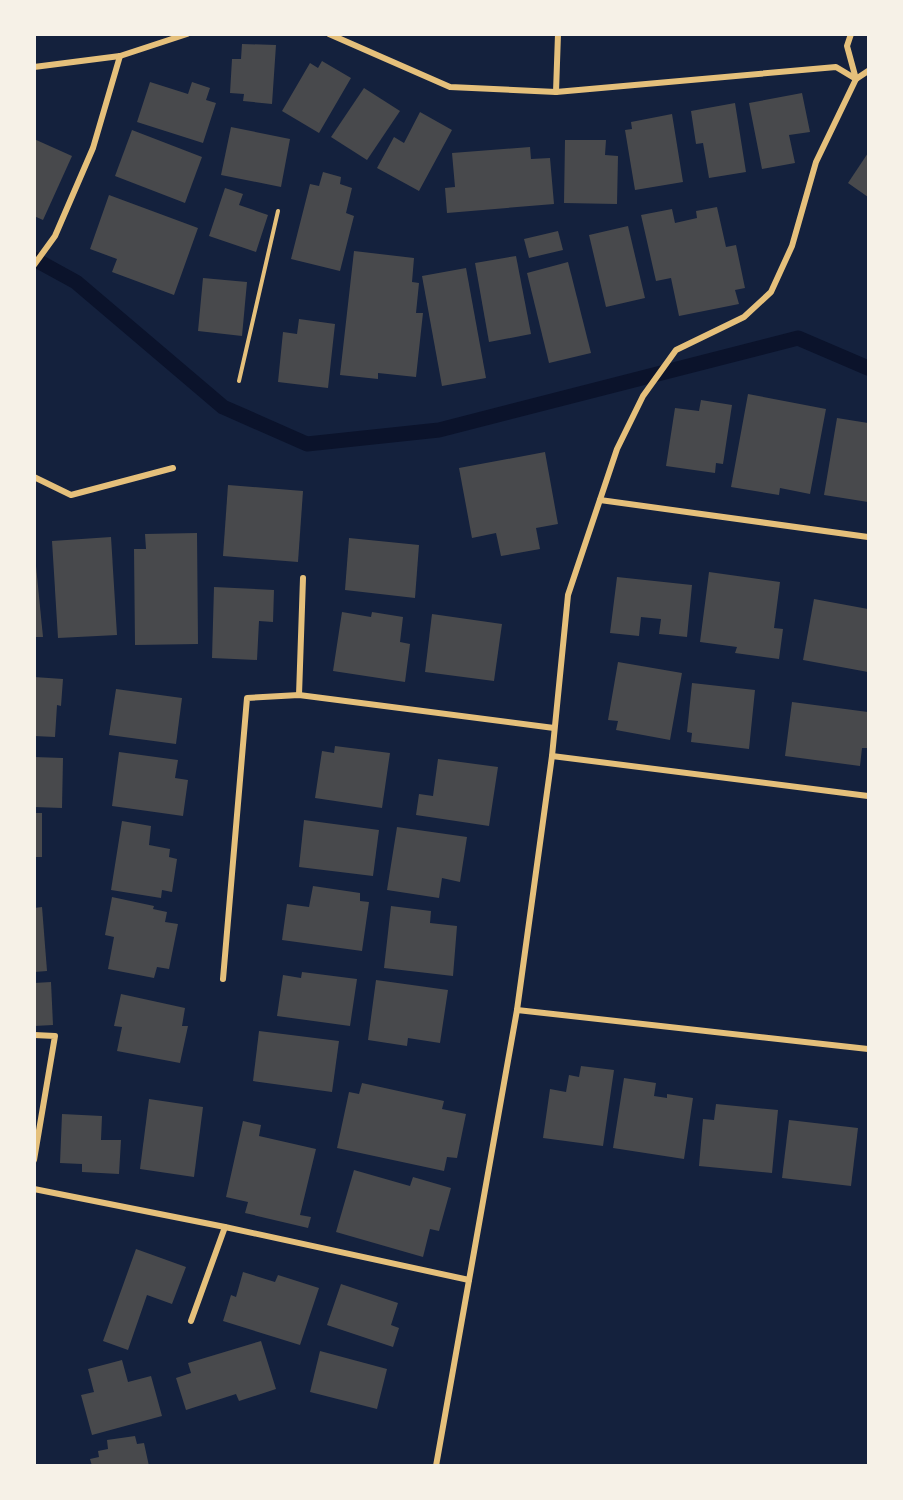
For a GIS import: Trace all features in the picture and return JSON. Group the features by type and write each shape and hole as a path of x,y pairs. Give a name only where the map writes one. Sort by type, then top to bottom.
{"street":[{"path":"34,67 120,56 187,34"},
{"path":"329,34 450,87 556,92 836,67 856,79"},
{"path":"556,92 558,34"},
{"path":"851,34 848,46 856,79"},
{"path":"34,265 55,236 93,148 120,56"},
{"path":"436,1466 517,1010 552,756 568,595 617,449 643,396 676,350 744,317 771,292 792,246 816,162 856,79 868,71"},
{"path":"34,477 71,495 173,468"},
{"path":"600,500 868,537"},
{"path":"298,695 303,578"},
{"path":"223,979 247,698 298,695 554,728"},
{"path":"552,756 868,796"},
{"path":"517,1010 868,1050"},
{"path":"34,1035 55,1036 34,1160"},
{"path":"34,1189 225,1227 469,1280"},
{"path":"190,1322 225,1227"}],"path":[{"path":"239,381 278,211"}],"building":[{"path":"242,44 276,45 272,104 243,101 244,94 230,93 232,59 241,59"},
{"path":"322,61 351,78 319,133 282,111 310,63 318,68"},
{"path":"150,82 188,94 192,82 210,88 206,100 216,103 203,143 137,122"},
{"path":"364,88 400,111 367,160 331,137"},
{"path":"802,93 810,132 789,135 795,163 762,169 749,103"},
{"path":"735,103 746,172 709,178 703,143 696,144 691,111"},
{"path":"420,112 452,130 419,191 377,168 394,137 404,143"},
{"path":"672,114 683,182 635,190 625,130 632,129 631,122"},
{"path":"231,127 290,139 281,187 221,175"},
{"path":"132,130 202,157 185,203 115,176"},
{"path":"34,139 72,156 43,220 34,216"},
{"path":"565,140 606,140 605,155 618,156 617,204 564,203"},
{"path":"530,147 531,159 550,158 554,204 447,213 445,188 455,187 452,153"},
{"path":"868,153 868,197 848,183"},
{"path":"323,172 341,177 340,184 352,188 346,213 354,216 340,271 291,259 310,184 319,186"},
{"path":"225,188 243,194 239,205 268,215 256,252 209,236"},
{"path":"109,195 198,228 174,295 112,272 117,259 90,249"},
{"path":"717,207 726,247 736,245 745,288 735,290 739,304 679,316 671,278 656,281 641,215 672,209 675,223 697,218 696,211"},
{"path":"628,226 645,298 606,307 589,235"},
{"path":"558,231 563,250 529,258 524,239"},
{"path":"354,251 414,258 412,282 419,283 416,313 423,313 416,377 378,373 378,379 340,375"},
{"path":"516,256 531,334 489,342 475,263"},
{"path":"568,262 591,353 549,363 527,273"},
{"path":"466,268 486,378 442,386 422,276"},
{"path":"203,278 247,282 242,336 198,331"},
{"path":"299,319 335,324 328,388 278,382 283,332 297,334"},
{"path":"748,394 826,409 810,494 780,488 779,495 731,487"},
{"path":"701,400 732,405 723,464 716,463 715,473 666,466 675,408 699,411"},
{"path":"837,418 868,423 868,502 824,495"},
{"path":"545,452 558,524 536,528 540,549 501,556 496,533 472,538 459,468"},
{"path":"228,485 303,491 298,562 223,556"},
{"path":"197,533 198,644 135,645 134,549 146,549 145,534"},
{"path":"111,537 117,635 58,638 52,541"},
{"path":"349,538 419,545 415,598 345,590"},
{"path":"34,566 36,566 43,637 34,637"},
{"path":"709,572 780,582 774,628 783,629 779,659 735,653 737,647 700,642"},
{"path":"617,577 692,585 687,637 659,634 661,619 641,617 639,636 610,633"},
{"path":"214,587 274,590 273,622 259,621 257,660 212,658"},
{"path":"814,599 868,609 868,672 803,660"},
{"path":"342,612 371,617 372,612 403,617 400,642 410,644 405,682 333,671"},
{"path":"432,614 502,624 494,681 425,672"},
{"path":"618,662 682,673 670,740 616,730 618,721 608,720"},
{"path":"34,677 63,679 61,706 57,705 55,737 34,736"},
{"path":"692,683 755,690 749,749 691,742 692,733 687,732"},
{"path":"116,689 182,698 176,744 109,735"},
{"path":"792,702 868,712 868,748 862,748 860,766 785,756"},
{"path":"335,746 390,753 382,808 315,798 322,751 334,753"},
{"path":"119,752 178,760 175,778 188,780 183,816 112,806"},
{"path":"34,757 63,758 62,808 34,807"},
{"path":"438,759 498,767 489,826 416,815 419,794 433,796"},
{"path":"34,813 42,813 42,857 34,857"},
{"path":"304,820 379,830 373,876 299,867"},
{"path":"122,821 151,826 149,845 170,849 169,857 177,859 172,892 162,890 161,898 111,890"},
{"path":"397,827 467,837 460,882 442,878 439,898 387,890"},
{"path":"313,886 360,893 360,901 369,902 362,951 282,940 287,904 309,907"},
{"path":"112,897 154,906 153,909 167,912 165,922 178,924 169,969 157,967 154,978 108,969 114,937 105,935"},
{"path":"391,906 431,911 430,923 457,926 453,976 384,968"},
{"path":"42,907 47,971 34,972 34,908"},
{"path":"302,972 357,979 350,1026 277,1016 283,975 301,978"},
{"path":"376,980 448,990 440,1043 408,1038 407,1046 368,1040"},
{"path":"51,982 53,1025 34,1026 34,983"},
{"path":"121,994 185,1008 182,1026 188,1026 180,1063 117,1051 122,1027 114,1026"},
{"path":"259,1031 339,1041 332,1092 253,1081"},
{"path":"581,1066 614,1070 603,1146 543,1138 550,1089 566,1092 569,1075 579,1077"},
{"path":"624,1078 656,1083 654,1096 667,1098 667,1094 693,1098 684,1159 613,1148"},
{"path":"362,1083 444,1101 442,1109 466,1114 457,1158 447,1157 444,1171 337,1148 349,1092 359,1094"},
{"path":"149,1099 203,1107 194,1177 140,1169"},
{"path":"716,1104 778,1110 772,1173 699,1166 703,1119 714,1120"},
{"path":"62,1114 102,1116 101,1140 121,1140 119,1174 82,1172 82,1164 60,1163"},
{"path":"789,1120 858,1128 851,1186 782,1178"},
{"path":"243,1121 261,1125 259,1136 316,1149 300,1215 311,1217 308,1228 245,1213 248,1202 226,1197"},
{"path":"354,1170 410,1186 413,1177 451,1188 439,1231 430,1229 423,1257 336,1232"},
{"path":"136,1249 186,1267 172,1304 147,1295 128,1350 103,1341"},
{"path":"243,1272 275,1282 278,1275 319,1288 300,1345 223,1321 231,1295 236,1297"},
{"path":"341,1284 398,1303 391,1325 399,1328 393,1347 327,1325"},
{"path":"261,1341 276,1389 239,1401 236,1394 186,1410 176,1378 191,1373 188,1363"},
{"path":"320,1351 387,1369 377,1409 310,1392"},
{"path":"122,1360 128,1382 151,1376 162,1416 92,1435 81,1395 94,1392 88,1369"},
{"path":"135,1436 137,1444 144,1443 149,1466 92,1466 90,1459 99,1457 98,1451 108,1449 107,1440"}],"waterway":[{"path":"34,259 76,282 223,407 307,444 439,430 798,338 868,368"}]}
